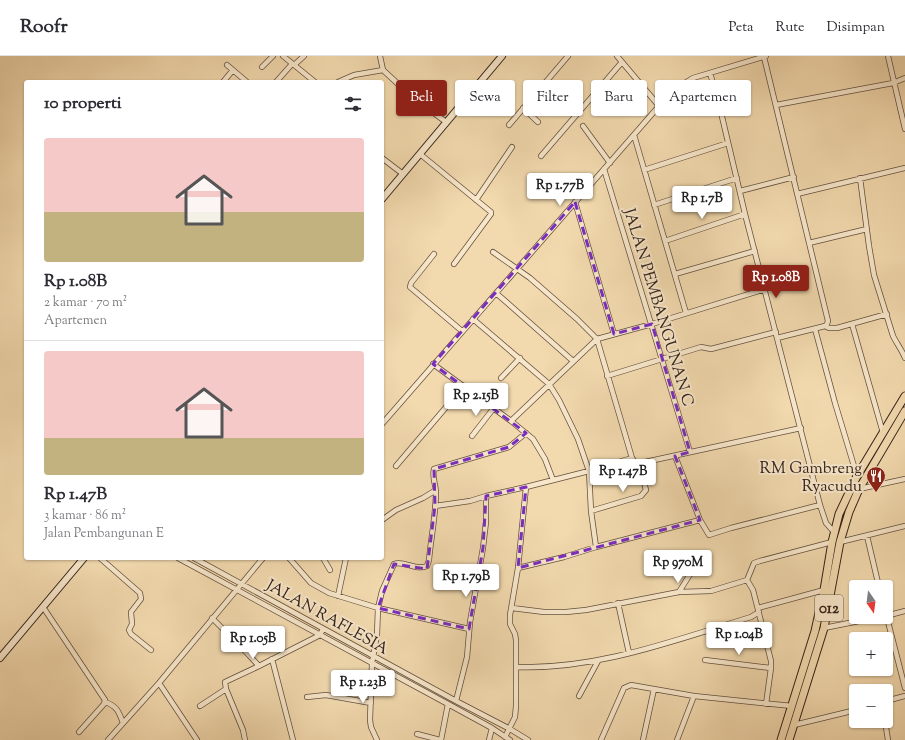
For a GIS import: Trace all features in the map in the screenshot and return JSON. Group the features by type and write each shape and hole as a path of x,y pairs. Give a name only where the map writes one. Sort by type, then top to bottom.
{"main road":[{"path":"384,197 502,56"},
{"name":"012","path":"781,740 815,631 834,532 841,508 857,476 905,396"},
{"name":"012","path":"793,727 824,628 846,518 859,489 905,411"},
{"path":"0,658 82,560"},
{"path":"788,740 793,727"}],"street":[{"path":"262,67 273,56"},
{"path":"283,56 313,80"},
{"path":"278,80 293,64 304,56"},
{"path":"380,56 383,70 411,96 446,122"},
{"path":"547,80 568,56"},
{"path":"617,56 655,101"},
{"path":"689,80 765,56 828,321 825,326"},
{"path":"888,56 893,83 905,129"},
{"path":"541,156 622,62"},
{"path":"227,65 245,80"},
{"path":"225,80 233,70"},
{"path":"343,80 354,75 383,70"},
{"path":"710,73 820,505 826,523 834,532"},
{"path":"776,105 893,83 905,78"},
{"path":"509,125 523,108"},
{"path":"384,422 655,111"},
{"path":"532,116 538,122"},
{"path":"583,126 610,163"},
{"path":"634,135 686,313"},
{"path":"644,170 728,143"},
{"path":"476,200 512,147"},
{"path":"420,154 490,211 491,214 454,264"},
{"path":"384,160 403,174"},
{"path":"798,194 905,168"},
{"name":"JALAN PEMBANGUNAN C","path":"604,169 690,452"},
{"path":"740,191 794,177"},
{"path":"654,205 737,178"},
{"path":"860,178 874,275 896,343 905,358"},
{"path":"575,202 614,334"},
{"path":"665,241 745,214"},
{"path":"809,243 867,230"},
{"path":"675,274 755,251"},
{"path":"493,252 518,268 577,319 597,339 632,458 642,476 646,490 641,496 591,511"},
{"path":"434,254 411,283 410,287 462,331"},
{"path":"510,421 597,339 652,324 765,289"},
{"path":"496,293 573,361"},
{"path":"777,338 825,326 833,328 852,324 887,314"},
{"path":"473,319 549,384 574,430 589,470 591,511 596,547"},
{"path":"852,324 883,433"},
{"path":"815,329 857,476"},
{"path":"607,376 701,347 711,349 776,332"},
{"path":"501,378 520,358"},
{"path":"433,364 526,433 538,447 545,459 553,480"},
{"path":"396,466 464,386"},
{"path":"472,436 493,409"},
{"path":"636,464 801,428"},
{"path":"377,740 371,727 370,720 373,659 377,635 378,608 382,591 394,564 400,563 422,568 428,566 436,490 433,473 434,469 509,447 526,433"},
{"path":"675,456 700,520 708,536 731,528 820,505"},
{"path":"435,506 470,501 632,458"},
{"path":"859,489 905,479"},
{"path":"506,736 514,717 516,706 515,634 510,620 518,568 526,487"},
{"path":"384,519 396,510 423,498 436,490"},
{"path":"456,701 467,657 469,629 483,548 486,522 486,496"},
{"path":"518,568 700,520"},
{"path":"840,542 905,526"},
{"path":"867,536 877,580"},
{"path":"747,580 754,563 832,542"},
{"path":"679,592 702,555"},
{"path":"102,560 140,593 140,599 131,612 132,624 129,630 151,650"},
{"name":"JALAN RAFLESIA","path":"182,560 456,701 466,710 510,740"},
{"name":"JALAN RAFLESIA","path":"198,560 242,583 322,632 373,659 448,704 466,710 509,729 528,740"},
{"path":"108,740 159,683 261,560"},
{"path":"291,560 311,583 338,596 378,608 469,629"},
{"path":"324,560 330,570"},
{"path":"338,596 346,560"},
{"path":"512,608 544,612 566,612 679,592 711,591 747,580"},
{"path":"747,580 753,590 759,610 771,668 766,704"},
{"path":"516,667 552,667 598,661 629,654 751,617 759,610 824,590"},
{"path":"618,604 629,654"},
{"path":"43,607 104,698 105,702"},
{"path":"893,614 905,611"},
{"path":"212,618 259,666"},
{"path":"824,628 849,623"},
{"path":"888,624 905,688"},
{"path":"245,740 243,730 226,689 225,682 259,666 322,632"},
{"path":"272,659 293,740"},
{"path":"705,660 771,668"},
{"path":"579,696 598,661"},
{"path":"159,683 197,740"},
{"path":"601,740 626,687 631,685 694,696 792,706"},
{"path":"200,706 226,689"},
{"path":"643,740 654,689"},
{"path":"307,697 326,695 371,703"},
{"path":"677,740 694,696"},
{"path":"893,699 905,696"},
{"path":"105,702 112,704 115,707 123,723"},
{"path":"79,732 105,702"},
{"path":"417,734 440,740 448,704"},
{"path":"793,727 849,712"},
{"path":"489,740 492,728"},
{"path":"886,728 888,740"}],"highlighted area":[{"path":"575,202 614,334 652,324 690,452 675,456 700,520 518,568 526,487 486,496 483,548 469,629 378,608 394,564 427,569 435,506 434,469 509,447 526,433 433,364"}],"place":[{"name":"RM Gambreng Ryacudu","path":"876,493"}]}
